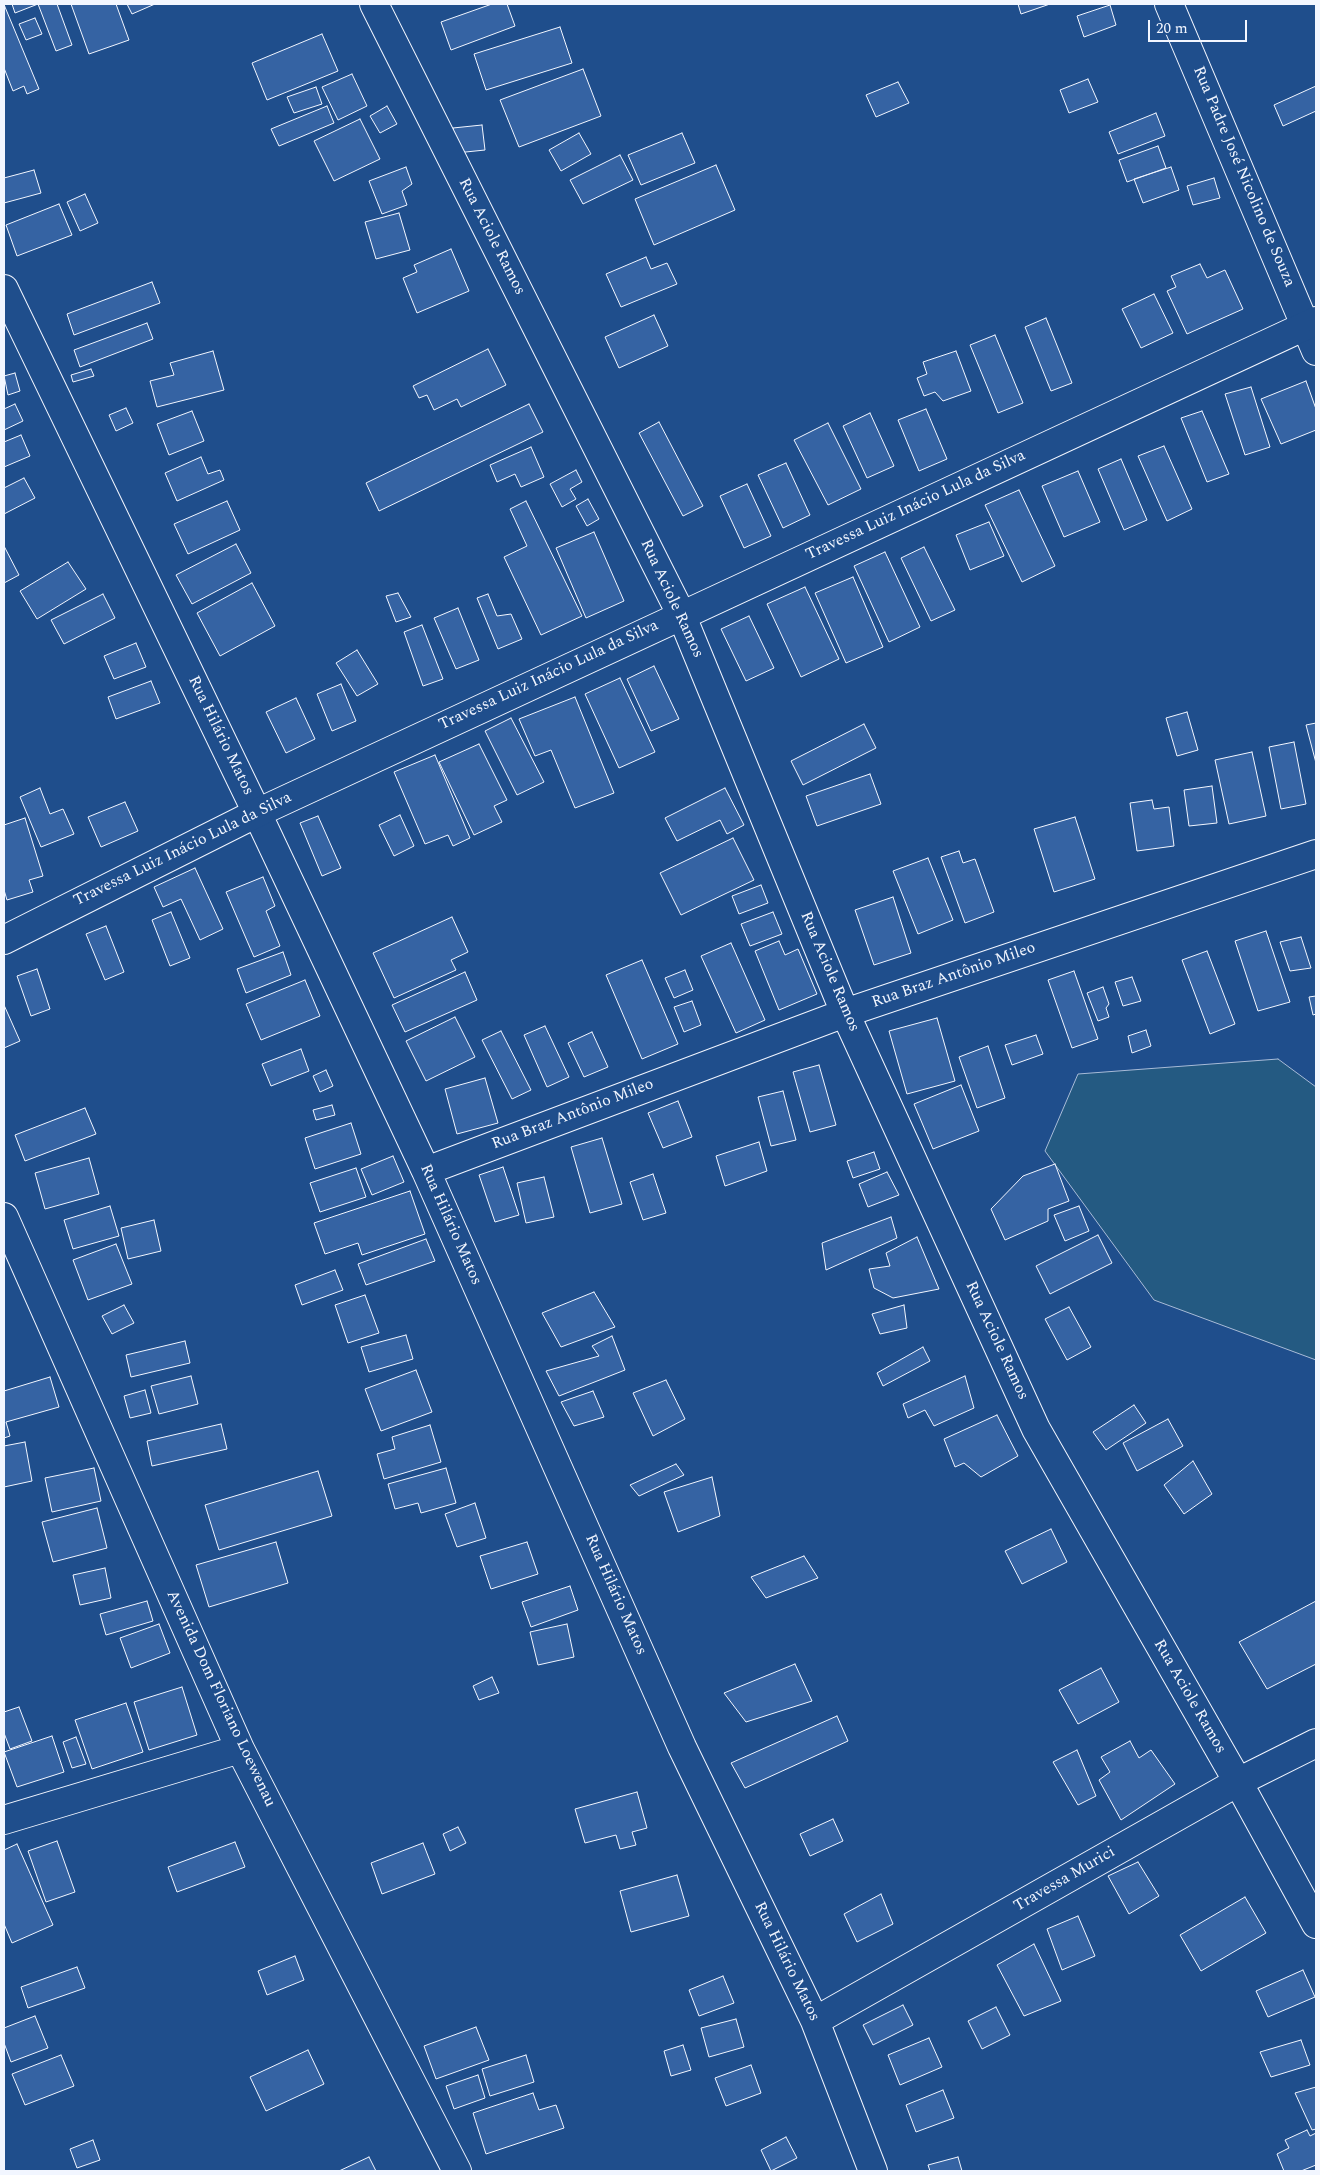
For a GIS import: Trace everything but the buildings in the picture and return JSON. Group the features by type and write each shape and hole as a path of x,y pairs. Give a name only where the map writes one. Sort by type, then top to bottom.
{"street":[{"name":"Rua Aciole Ramos","path":"374,4 681,614 845,1013 1036,1429 1238,1782 1316,1924"},
{"name":"Rua Padre José Nicolino de Souza","path":"1169,4 1311,323 1316,351"},
{"name":"Rua Hilário Matos","path":"4,289 257,813 426,1171 682,1747 815,2021 873,2171"},
{"name":"Travessa Luiz Inácio Lula da Silva","path":"4,940 257,813 681,614 1311,323"},
{"name":"Rua Braz Antônio Mileo","path":"426,1171 845,1013 1316,854"},
{"name":"Avenida Dom Floriano Loewenau","path":"4,1217 240,1749 457,2171"},
{"name":"Travessa Murici","path":"815,2021 1238,1782 1316,1742"},
{"path":"4,1820 240,1749"}],"shaded area":[{"path":"1278,1059 1316,1087 1316,1360 1154,1300 1045,1151 1078,1074"}]}
